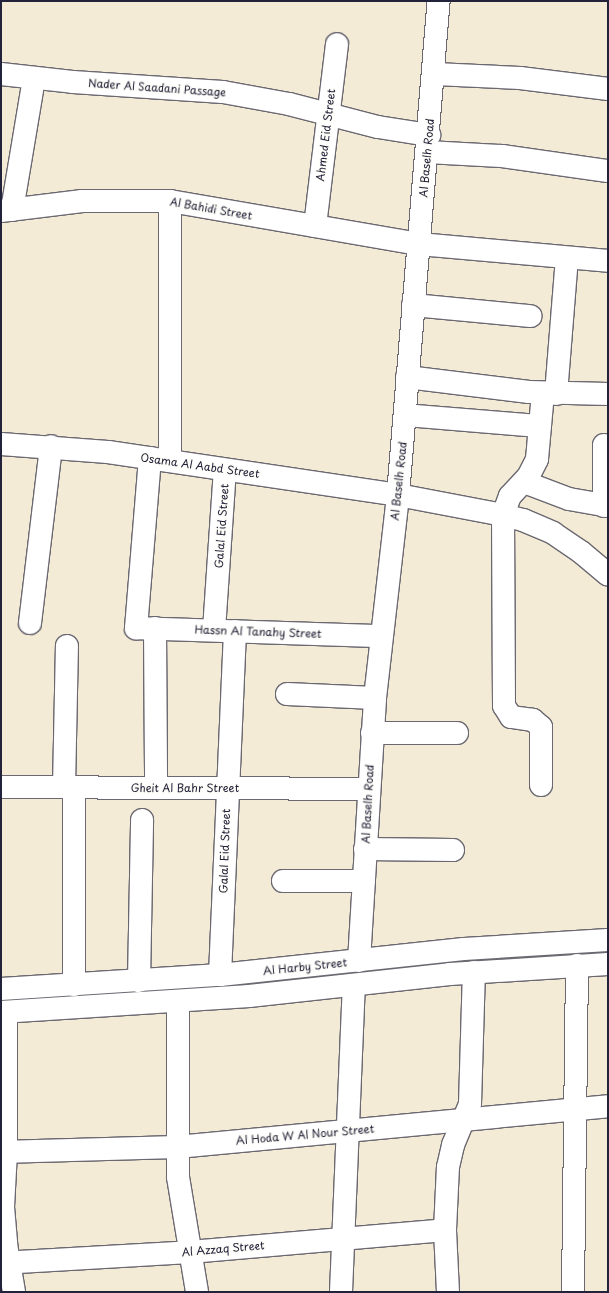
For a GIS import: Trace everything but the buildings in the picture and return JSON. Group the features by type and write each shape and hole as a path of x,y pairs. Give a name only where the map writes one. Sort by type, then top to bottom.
{"street":[{"name":"Al Baselh Road","path":"359,961 368,789 380,636 398,495 439,1"},
{"name":"Ahmed Eid Street","path":"315,226 337,44"},
{"name":"Nader Al Saadani Passage","path":"1,74 34,78 208,90 289,104 378,127 428,143 502,156 608,171"},
{"path":"434,74 520,78 608,89"},
{"path":"6,210 34,78"},
{"name":"Al Bahidi Street","path":"6,210 82,201 170,201 419,244 608,261"},
{"path":"156,788 146,628 160,460 170,201"},
{"path":"540,785 540,727 533,720 511,717 504,706 503,515 510,496 524,482 537,459 540,426 550,393 567,258"},
{"path":"413,305 530,316"},
{"path":"407,377 550,393 608,394"},
{"path":"405,415 540,426"},
{"name":"Osama Al Aabd Street","path":"1,444 51,446 160,460 398,495 503,515 523,520 553,533 581,552 608,575"},
{"path":"524,482 554,495 606,506 604,445"},
{"path":"30,623 51,446"},
{"name":"Galal Eid Street","path":"220,975 228,788 225,631 226,470"},
{"name":"Hassn Al Tanahy Street","path":"146,628 380,636"},
{"path":"67,646 74,985"},
{"path":"287,694 375,698"},
{"path":"372,732 457,734"},
{"name":"Gheit Al Bahr Street","path":"1,787 368,789"},
{"path":"139,981 142,820"},
{"path":"365,849 453,850"},
{"path":"283,881 364,881"},
{"name":"Al Harby Street","path":"1,989 220,975 535,943 608,940"},
{"path":"535,943 536,967"},
{"name":"Al Harby Street","path":"4,1012 178,1002 474,972 536,967 608,964"},
{"path":"573,1292 577,965"},
{"path":"448,1292 445,1230 449,1159 465,1120 471,1096 474,972"},
{"path":"341,1292 354,985"},
{"path":"50,986 51,1009"},
{"path":"178,1002 177,1147 182,1207 197,1292"},
{"path":"4,1012 5,1263 14,1292"},
{"name":"Al Hoda W Al Nour Street","path":"4,1152 177,1147 608,1106"},
{"name":"Al Azzaq Street","path":"5,1263 190,1252 445,1230"}]}
